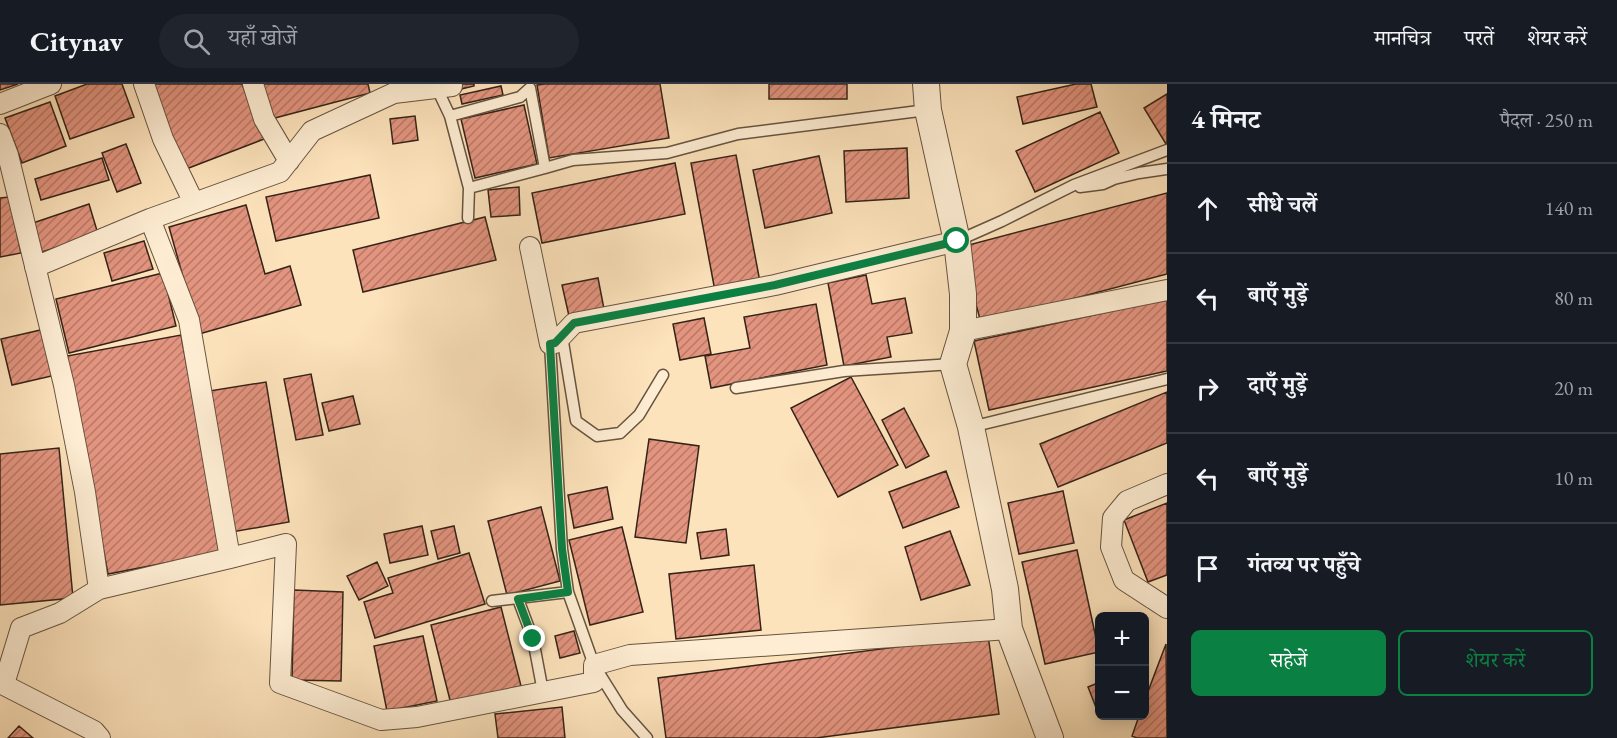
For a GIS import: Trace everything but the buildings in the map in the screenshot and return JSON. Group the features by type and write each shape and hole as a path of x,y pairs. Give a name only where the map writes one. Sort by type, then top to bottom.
{"street":[{"path":"0,104 51,84"},
{"path":"144,84 163,139 194,203"},
{"path":"253,84 264,119 289,161"},
{"path":"926,84 928,110 957,241 963,294 963,331 952,364 971,427 1005,589 1009,629 1050,738"},
{"path":"35,267 150,219 280,172 312,131 394,93 448,89"},
{"path":"0,134 8,155 64,385 86,492 99,589"},
{"path":"150,219 189,320 230,558"},
{"path":"530,247 556,340 574,323 775,285 957,241"},
{"path":"963,331 1167,290"},
{"path":"1167,484 1127,501 1113,518 1111,547 1124,580 1167,608"},
{"path":"100,738 94,731 2,683 21,628 60,614 99,589 286,544 280,683 381,720 417,717 594,682 594,665 630,655 1009,629"}],"lane":[{"path":"450,116 520,97 530,88 545,168"},
{"path":"448,89 450,116 469,188 468,219"},
{"path":"469,188 573,160 667,153 738,134 928,110"},
{"path":"957,241 1068,188 1167,150"},
{"path":"1068,188 1103,184 1139,172 1167,169"},
{"path":"556,340 576,421 597,436 620,433 639,415 663,375"},
{"path":"556,340 562,549 568,592 594,665 622,710 647,738"},
{"path":"736,388 844,371 952,364"},
{"path":"971,427 1167,380"},
{"path":"492,601 568,592"},
{"path":"518,599 533,639 543,692"}],"route":[{"path":"533,639 518,599 568,592 562,549 550,344 555,343 574,323 775,285 957,241"}]}
